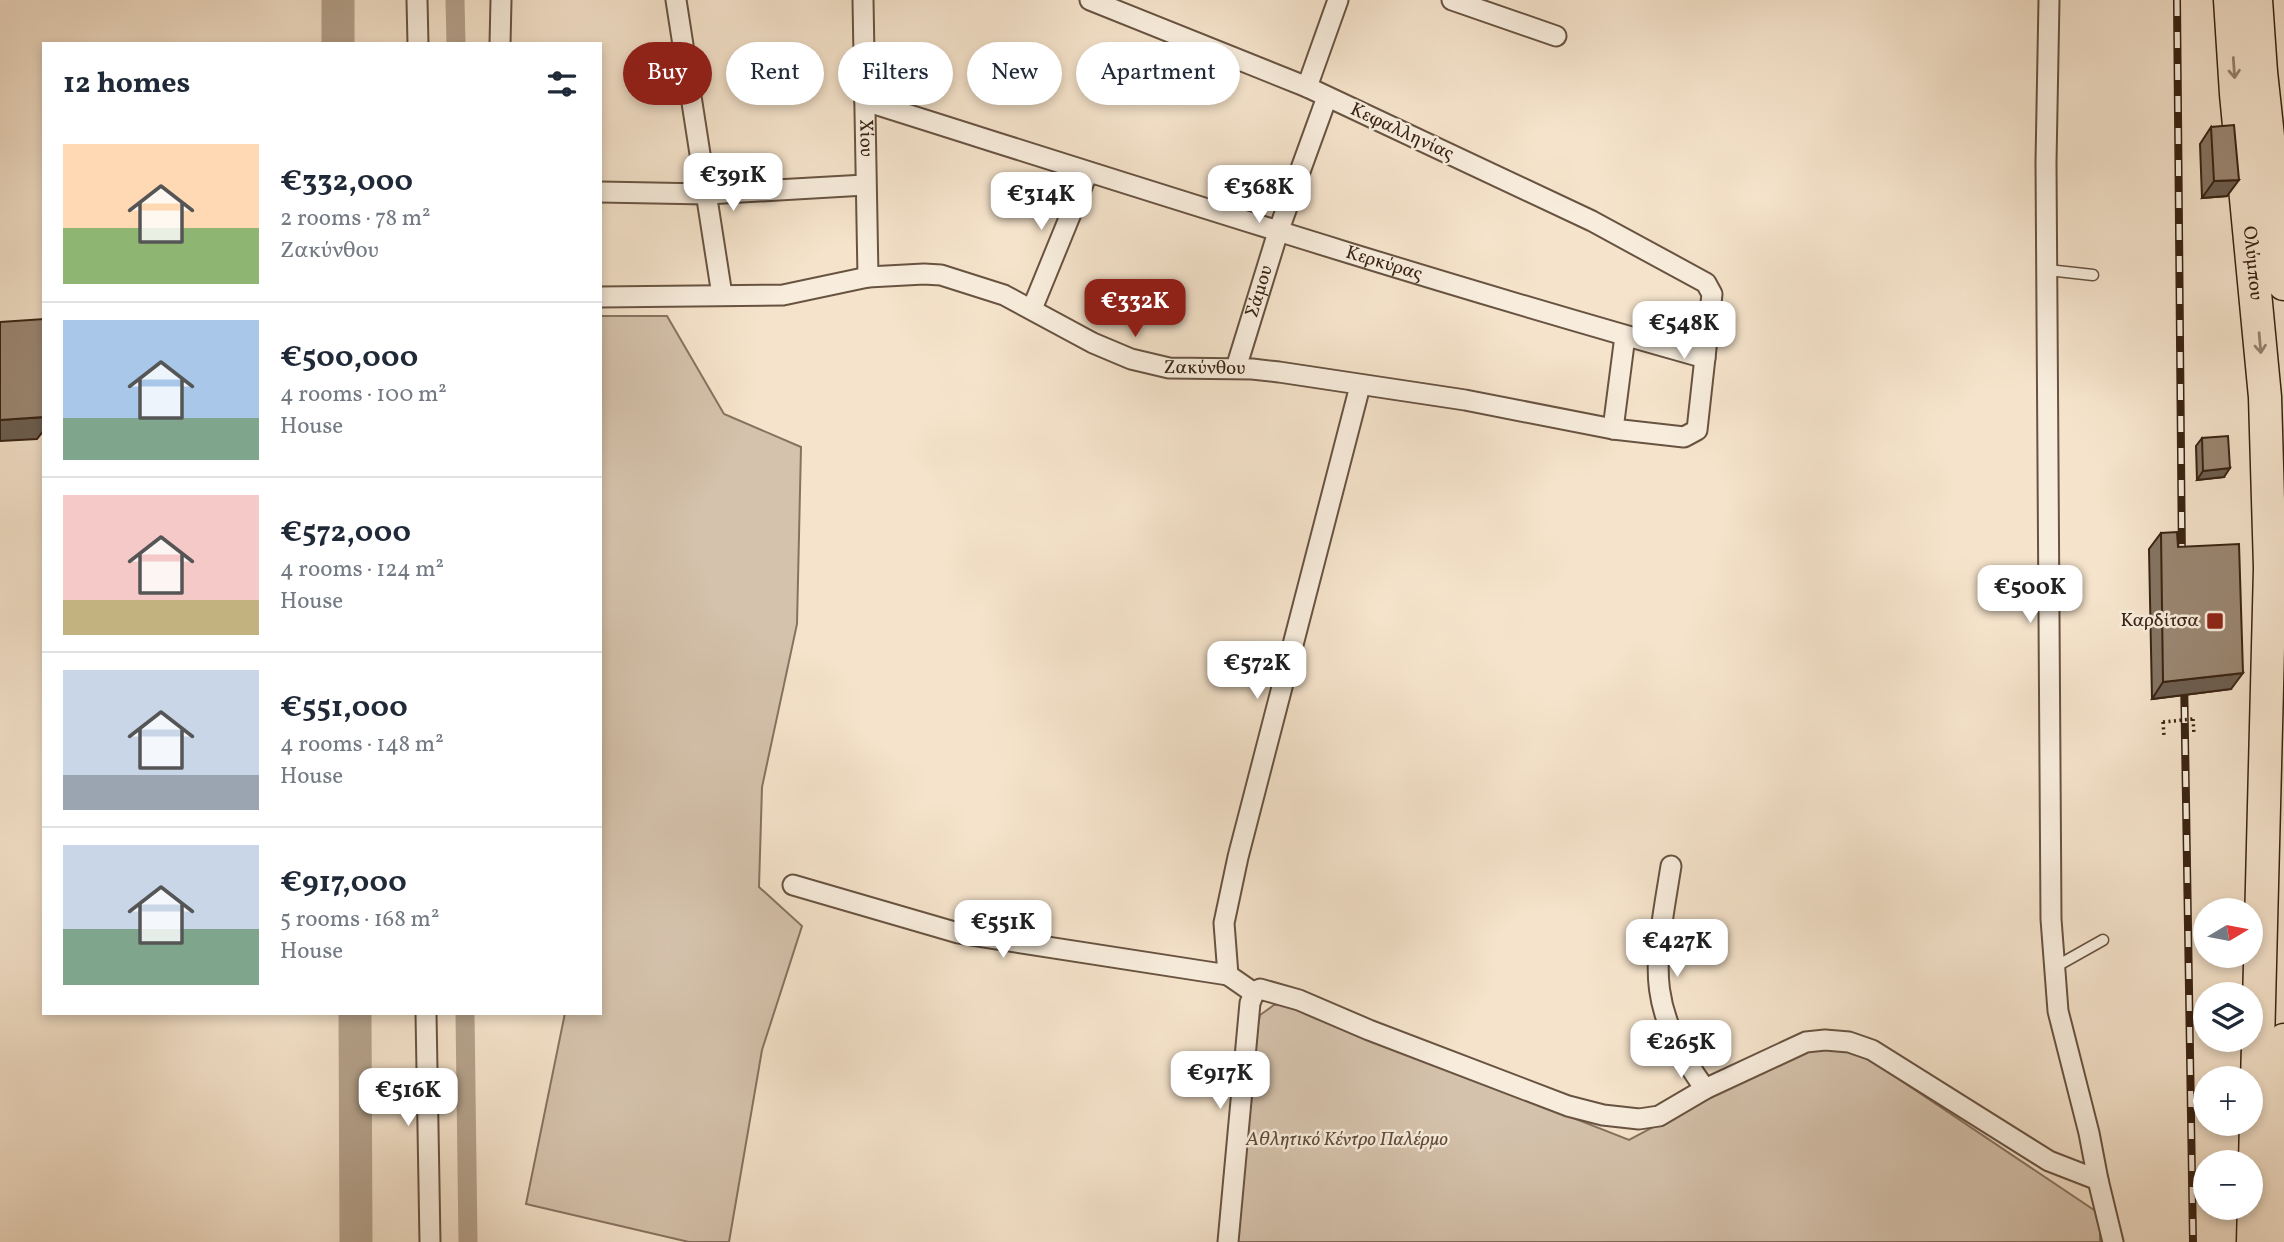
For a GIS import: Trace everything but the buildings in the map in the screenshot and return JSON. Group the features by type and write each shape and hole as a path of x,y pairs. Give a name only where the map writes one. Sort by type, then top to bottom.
{"main road":[{"name":"Ολύμπου","path":"2230,0 2236,94 2265,397 2270,568 2253,1242"},
{"name":"Ολύμπου","path":"2256,0 2284,284"},
{"path":"2261,72 2268,0"},
{"path":"2279,1242 2284,1040"}],"street":[{"path":"417,0 418,42"},
{"path":"500,42 501,0"},
{"path":"677,0 722,295"},
{"name":"Χίου","path":"863,0 864,42"},
{"name":"Κεφαλληνίας","path":"1090,0 1307,87 1592,221 1706,283 1712,294 1705,358"},
{"path":"1307,87 1338,0"},
{"path":"1452,0 1556,36"},
{"path":"2049,0 2046,162 2051,919 2058,1011 2113,1242"},
{"name":"Σάμου","path":"1236,368 1278,232 1327,97"},
{"name":"Χίου","path":"865,105 868,277"},
{"name":"Κερκύρας","path":"878,105 1278,232 1705,358"},
{"path":"1032,309 1088,172"},
{"path":"602,192 707,194 865,185"},
{"name":"Ζακύνθου","path":"602,297 797,293 868,277 941,275 979,286 1032,309 1093,343 1131,359 1169,368 1236,368 1279,372 1465,400 1613,429 1684,437 1697,430 1705,358"},
{"path":"1613,429 1625,335"},
{"path":"1228,975 1224,923 1238,857 1360,386"},
{"path":"1671,866 1657,962 1657,984 1664,1018 1672,1036 1704,1089"},
{"path":"793,885 958,933 1228,975 1254,993"},
{"path":"1228,1242 1250,1003 1254,993 1263,989 1556,1101 1603,1115 1639,1119 1659,1116 1704,1089 1806,1042 1849,1042 1872,1050 2049,1161 2098,1180"},
{"path":"426,1015 430,1242"}],"lane":[{"path":"2048,270 2093,275"},
{"path":"2054,968 2103,940"}],"path":[{"path":"2164,736 2163,722 2193,719 2194,734"}],"green space":[{"path":"602,316 667,316 724,414 801,447 797,624 762,787 759,887 802,926 762,1050 729,1242 689,1242 526,1204 565,1015 602,1015"},
{"name":"Αθλητικό Κέντρο Παλέρμο","path":"1284,1004 1629,1140 1806,1047 1857,1051 2100,1214 2100,1242 1236,1242 1256,1034 1260,1015 1274,1005"}],"waterway":[{"path":"338,0 338,42"},
{"path":"455,0 456,42"},
{"path":"355,1015 356,1242"},
{"path":"465,1015 468,1242"}],"railway":[{"path":"2177,0 2182,567"},
{"path":"2184,675 2193,1242"}],"place":[{"name":"Καρδίτσα","path":"2215,621"}]}
